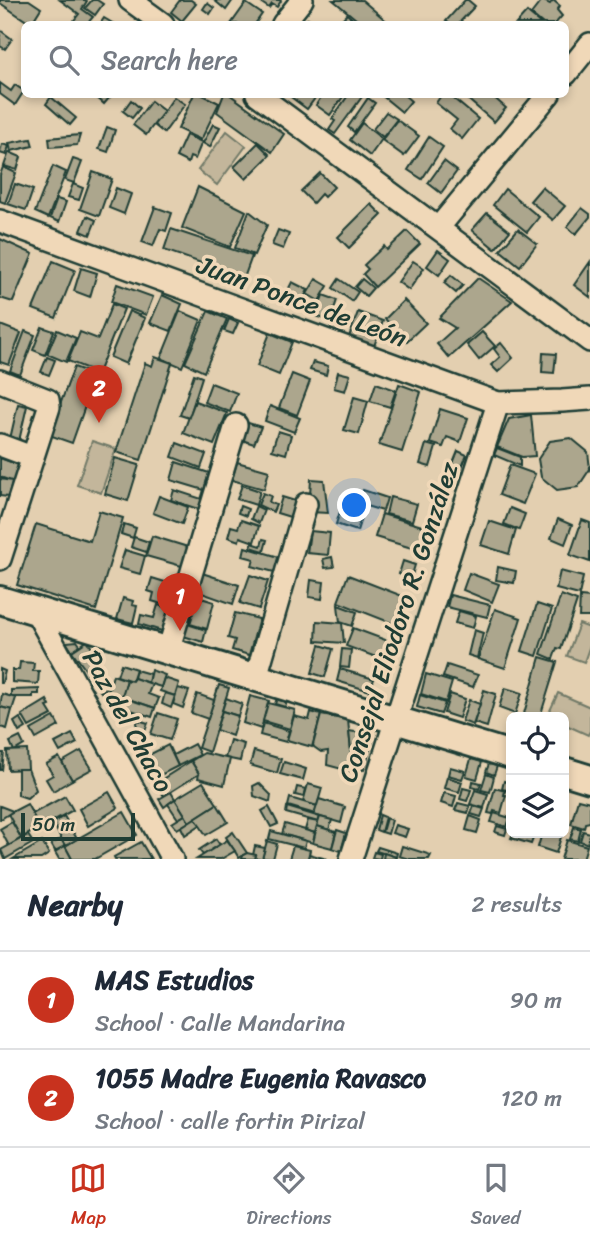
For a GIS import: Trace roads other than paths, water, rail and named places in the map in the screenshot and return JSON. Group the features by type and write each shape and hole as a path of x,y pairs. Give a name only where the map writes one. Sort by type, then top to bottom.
{"main road":[{"path":"0,600 506,753"},
{"path":"569,773 590,779"}],"street":[{"path":"130,0 159,21"},
{"path":"285,21 302,0"},
{"path":"569,69 590,44"},
{"path":"262,98 590,341"},
{"path":"439,227 546,98"},
{"name":"Juan Ponce de León","path":"0,221 498,403 590,399"},
{"path":"0,381 48,400 49,407 0,559"},
{"name":"Consejal Eliodoro R. González","path":"351,859 498,403"},
{"path":"168,651 236,425"},
{"path":"0,445 32,457"},
{"path":"256,677 306,504"},
{"name":"Paz del Chaco","path":"35,610 172,859"}],"place":[{"name":"1055 Madre Eugenia Ravasco","path":"99,423"},
{"name":"MAS Estudios","path":"180,631"}]}
